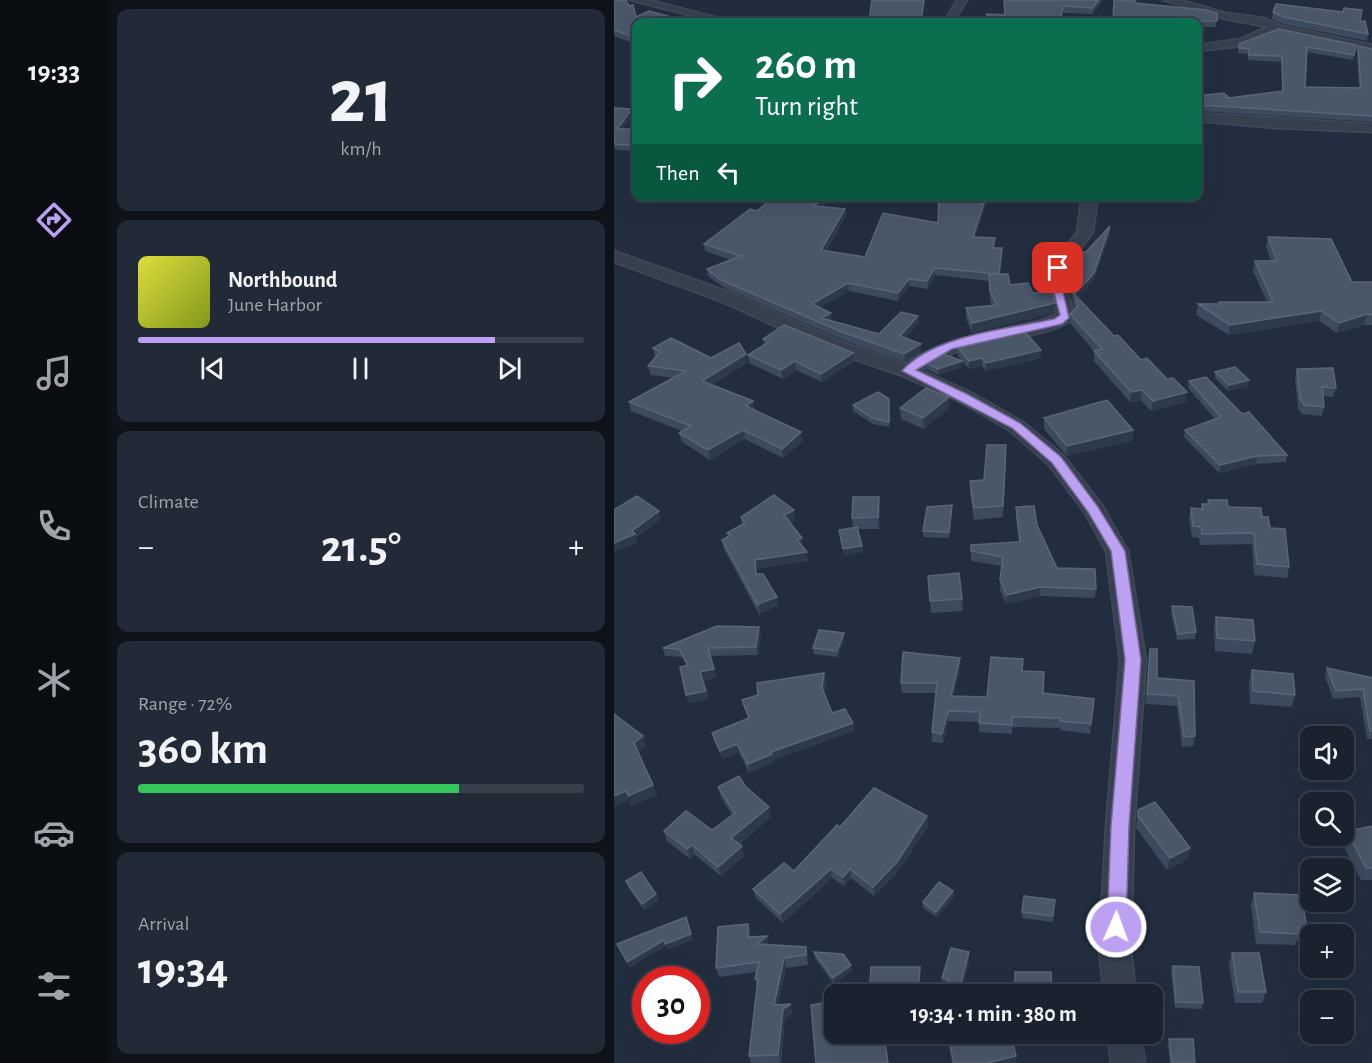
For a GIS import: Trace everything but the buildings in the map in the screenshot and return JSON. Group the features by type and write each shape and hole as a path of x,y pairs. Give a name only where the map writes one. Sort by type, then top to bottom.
{"street":[{"path":"635,0 711,18"},
{"path":"952,18 962,0"},
{"path":"1168,0 1225,16 1264,21 1278,29 1373,49"},
{"path":"1202,47 1243,42 1264,31 1278,29"},
{"path":"1202,117 1276,124 1373,128"},
{"path":"907,371 927,356 948,346 1045,326 1066,316 1054,274 1085,232 1090,201"},
{"path":"614,256 726,297 835,346 907,371 963,396 1016,426 1056,460 1094,510 1118,551 1133,660 1120,826 1115,951 1119,984"},
{"path":"1125,1044 1128,1063"}],"route":[{"path":"1058,268 1054,274 1066,316 1058,322 948,346 927,356 907,371 963,396 1016,426 1056,460 1094,510 1118,551 1133,660 1120,826 1116,927"}]}
